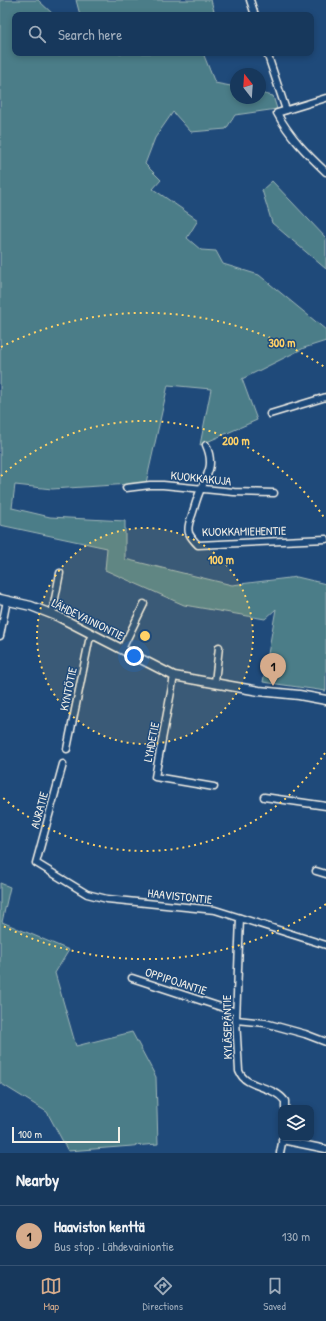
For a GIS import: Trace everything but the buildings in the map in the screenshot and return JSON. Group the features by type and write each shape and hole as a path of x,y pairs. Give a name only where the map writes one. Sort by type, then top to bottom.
{"street":[{"path":"250,0 254,12"},
{"path":"268,56 286,110"},
{"path":"326,98 277,113 282,124 300,147 326,172"},
{"path":"270,414 326,397"},
{"name":"KUOKKAMIEHENTIE","path":"206,444 210,453 211,461 209,473 189,522 188,532 198,545 326,539"},
{"name":"KUOKKAKUJA","path":"126,488 163,485 201,490 274,492"},
{"path":"52,614 60,573"},
{"path":"0,636 3,600"},
{"name":"LÄHDEVAINIONTIE","path":"3,600 31,606 52,614 174,676 215,682 259,691 299,695 326,700"},
{"path":"122,649 144,604"},
{"name":"KYNTÖTIE","path":"67,749 89,642 92,635"},
{"path":"215,682 219,648"},
{"name":"LYHDETIE","path":"174,676 155,777 214,787"},
{"name":"AURATIE","path":"36,863 63,764"},
{"path":"264,797 326,806"},
{"name":"HAAVISTONTIE","path":"36,863 87,894 107,899 215,910 326,945"},
{"path":"316,871 326,874"},
{"name":"KYLÄSEPÄNTIE","path":"240,918 236,1012 239,1071 241,1077 247,1081 278,1093 285,1101 285,1105"},
{"name":"OPPIPOJANTIE","path":"132,978 236,1012"},
{"path":"236,1020 265,1023 305,1034 326,1042"},
{"path":"280,1153 282,1141"},
{"path":"291,1141 326,1149"}],"green space":[{"path":"0,0 38,0 51,12 12,12 12,56 204,56 215,83 230,86 230,104 266,104 266,94 273,96 277,109 235,115 226,129 191,132 173,112 155,138 145,164 161,180 153,189 198,220 187,238 201,250 216,251 223,264 259,275 326,330 326,341 304,348 242,379 257,420 200,445 211,389 168,385 146,483 52,489 15,485 12,508 50,517 125,521 125,559 232,585 297,577 326,584 326,691 263,682 276,609 265,619 184,605 105,570 107,548 0,525"},
{"path":"76,0 211,0 214,12 79,12"},
{"path":"272,181 326,238 326,269 272,223 262,190"},
{"path":"0,883 10,887 2,922 69,950 55,973 76,1046 132,1032 156,1077 158,1144 68,1151 47,1112 0,1083"}],"place":[{"name":"Haaviston kenttä","path":"273,686"}]}
